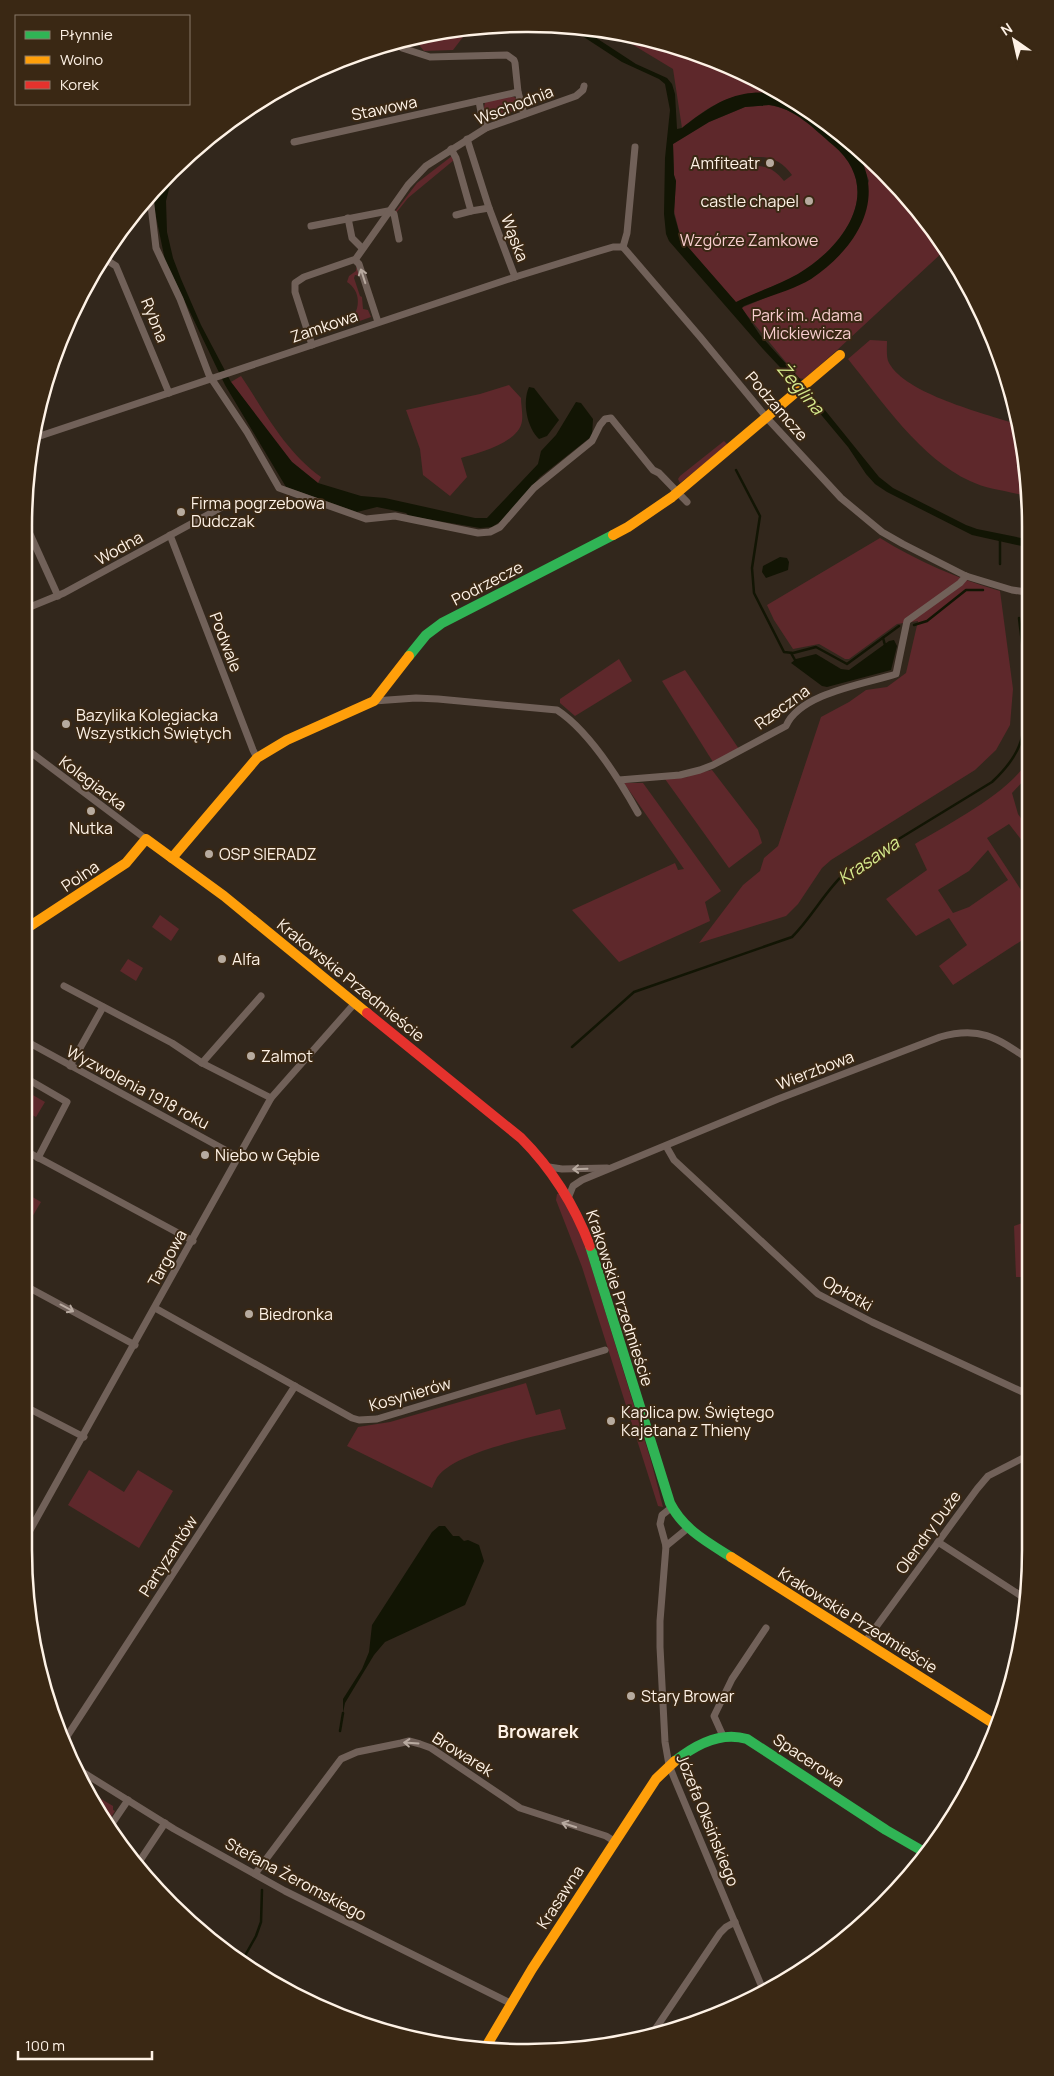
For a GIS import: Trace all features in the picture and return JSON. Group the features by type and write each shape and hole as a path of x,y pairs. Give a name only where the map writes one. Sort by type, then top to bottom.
{"street":[{"path":"403,48 430,57 507,55 515,63 518,92 524,114"},
{"name":"Wschodnia","path":"355,260 388,211 419,173 486,128 576,96 584,86"},
{"name":"Stawowa","path":"294,142 518,92"},
{"path":"479,101 486,128"},
{"name":"Wąska","path":"467,139 489,208 515,277"},
{"path":"623,248 627,233 635,147"},
{"path":"451,150 456,158 471,211"},
{"path":"151,206 156,248 180,298 213,378 279,488 366,519 395,516 478,533 490,532 508,520 534,488 592,441 605,419 612,418 653,470 659,473 687,502"},
{"name":"Wąska","path":"456,214 489,208"},
{"path":"311,226 388,211 394,214 399,239"},
{"path":"348,218 352,238 362,248"},
{"name":"Zamkowa","path":"41,436 515,277 596,252 623,248"},
{"name":"Podzamcze","path":"623,248 767,418 841,498 875,526 903,544 966,576 1022,591"},
{"path":"312,345 295,292 295,283 304,277 355,260 359,264 378,322"},
{"name":"Rybna","path":"110,261 116,266 132,300 169,393"},
{"name":"Podrzecze","path":"172,858 257,758 287,740 374,701 426,635 442,623 650,514 840,355"},
{"name":"Wodna","path":"32,606 58,596 224,506"},
{"name":"Podwale","path":"170,535 257,758"},
{"path":"32,538 58,596"},
{"name":"Rzeczna","path":"619,780 680,774 712,765 786,726 790,716 825,694 896,674 907,621 960,583 966,576"},
{"path":"374,701 428,698 557,710 581,732 619,780 638,812"},
{"name":"Kolegiacka","path":"32,754 146,839"},
{"name":"Krakowskie Przedmieście","path":"146,839 224,896 521,1138 549,1167 569,1196 581,1221 594,1257 671,1508 688,1528 990,1721"},
{"name":"Polna","path":"32,925 126,863 146,839"},
{"path":"64,986 172,1043 202,1063 271,1098"},
{"path":"202,1063 261,996"},
{"name":"Targowa","path":"32,1527 271,1098 355,1003"},
{"path":"70,1066 103,1007"},
{"name":"Wierzbowa","path":"569,1196 576,1183 778,1099 957,1032 985,1034 999,1040 1022,1055"},
{"name":"Wyzwolenia 1918 roku","path":"32,1045 238,1157"},
{"path":"32,1082 68,1102 38,1158"},
{"name":"Opłotki","path":"666,1146 674,1160 818,1294 872,1322 1022,1392"},
{"path":"32,1155 193,1241"},
{"name":"Wierzbowa","path":"549,1167 562,1169 612,1168"},
{"path":"32,1289 135,1345"},
{"name":"Kosynierów","path":"155,1308 352,1418 367,1420 605,1350"},
{"name":"Partyzantów","path":"69,1734 295,1386"},
{"path":"32,1410 84,1436"},
{"name":"Olendry Duże","path":"865,1642 988,1476 1022,1459"},
{"name":"Józefa Oksińskiego","path":"671,1508 662,1515 660,1524 666,1546 660,1621 664,1736 670,1765 761,1984"},
{"path":"666,1546 688,1528"},
{"path":"938,1542 1019,1594"},
{"path":"723,1736 714,1716 732,1679 766,1628"},
{"name":"Spacerowa","path":"670,1765 690,1750 723,1736 730,1735 748,1739 886,1830 920,1849"},
{"name":"Browarek","path":"255,1874 341,1759 357,1752 409,1741 431,1748 520,1808 606,1836 614,1841"},
{"name":"Krasawna","path":"489,2041 510,2003 614,1841 656,1779 670,1765"},
{"name":"Stefana Żeromskiego","path":"87,1775 165,1823 312,1906 510,2003"},
{"path":"114,1821 128,1800"},
{"path":"142,1858 165,1823"},
{"path":"656,2027 720,1933 726,1926 735,1922"}],"green space":[{"path":"463,37 453,50 424,51 419,45"},
{"path":"631,44 655,49 716,70 764,93 727,99 705,111 682,128 673,69"},
{"path":"504,97 514,97 517,99 519,109 491,119 488,117 484,108 485,102"},
{"name":"Wzgórze Zamkowe","path":"769,105 778,107 796,115 811,126 833,145 848,162 856,180 857,198 853,216 843,232 831,248 815,262 791,278 736,303 681,239 674,211 676,181 674,175 673,144 709,122 745,107","holes":["759,157 775,160 792,175 784,181 768,168 759,166 748,167 745,159"]},
{"path":"452,156 454,160 408,198 395,212 417,183"},
{"name":"Park im. Adama Mickiewicza","path":"862,164 899,201 940,255 835,352 804,379 799,378 741,308 811,279 838,256 869,181"},
{"path":"356,267 360,276 355,275 354,278 362,297 363,309 368,310 371,317 343,327 345,319 350,321 358,306 355,290 347,282 349,276 356,271"},
{"path":"870,340 887,341 889,363 898,374 911,384 946,401 1010,422 1020,495 976,484 952,471 935,458 919,444 888,410 848,359"},
{"path":"241,376 286,443 308,467 321,477 318,483 292,462 282,451 231,382"},
{"path":"509,385 521,398 522,421 519,429 514,435 497,446 461,458 467,477 450,496 423,475 420,449 406,410 480,394"},
{"path":"724,441 728,445 680,483 678,479 680,476"},
{"path":"880,538 939,569 1000,591 1013,689 1010,725 996,750 975,770 831,860 822,868 798,904 786,916 699,943 743,885 760,871 764,858 778,846 821,717 849,702 866,690 887,687 906,673 918,621 897,624 849,659 845,659 819,644 793,649 774,620 767,605"},
{"path":"619,659 632,681 575,716 560,703 560,699"},
{"path":"685,670 739,749 713,762 662,681"},
{"path":"1022,769 1022,782 1012,793 1018,814 1022,820 1022,841 1009,824 987,838 1022,891 1022,940 953,985 939,966 967,945 949,918 916,936 886,899 927,870 915,844 977,807 1008,783","holes":["988,850 1008,880 969,907 953,913 938,890 969,871"]},
{"path":"712,770 758,830 762,843 729,868 665,779 688,777 689,775"},
{"path":"624,783 643,783 721,891 705,902 710,921 619,962 572,910 675,863 678,870 684,869"},
{"path":"160,915 179,929 171,941 152,927"},
{"path":"128,959 143,968 136,981 120,971"},
{"path":"32,1095 45,1102 36,1117 32,1115"},
{"path":"557,1194 561,1194 573,1216 584,1243 651,1461 663,1507 658,1506 582,1267 556,1200"},
{"path":"32,1197 41,1202 32,1217"},
{"path":"1022,1223 1022,1277 1016,1277 1014,1226"},
{"path":"526,1383 536,1415 560,1409 566,1429 518,1440 463,1459 449,1466 439,1475 432,1488 347,1446 358,1427 390,1422"},
{"path":"89,1470 124,1492 138,1470 173,1491 139,1548 68,1505"},
{"path":"101,1799 113,1806 115,1811 112,1817"}],"water":[{"name":"Żeglina","path":"582,36 596,38 636,64 667,78 672,84 675,94 677,129 682,128 703,112 727,99 744,94 764,93 802,116 864,165 868,186 868,202 864,217 848,246 837,258 811,279 742,308 760,335 799,378 879,477 893,488 966,525 1022,538 1022,546 972,535 875,484 848,447 793,381 669,241 666,234 664,214 665,158 670,110 665,84 659,79 622,62","holes":["769,105 787,110 811,126 833,145 848,162 856,180 857,198 853,216 831,248 815,262 791,278 736,302 681,239 674,214 676,181 674,175 673,144 709,122 745,107"]},
{"path":"170,184 166,201 167,232 173,258 201,325 231,382 292,462 318,483 361,496 385,498 475,518 487,518 538,464 541,451 556,435 576,402 581,403 593,419 592,436 540,477 501,521 492,527 480,528 409,516 406,513 377,507 357,512 286,487 225,385 165,260 154,202"},
{"path":"529,387 534,388 559,420 547,436 539,439 531,428 527,414 526,400"},
{"path":"780,557 787,558 789,562 788,570 766,578 762,572 763,566"},
{"path":"894,640 897,646 891,670 827,687 822,686 791,663 796,659 816,654 841,669 849,670 889,641"},
{"path":"439,1526 445,1526 453,1536 459,1536 464,1541 468,1540 479,1545 484,1561 465,1605 385,1642 374,1655 345,1703 343,1713 343,1699 362,1669 369,1652 372,1625 432,1532"}],"waterway":[{"path":"736,470 760,516 752,568 754,593 784,652 793,653 816,647 847,664 899,626"},
{"name":"Krasawa","path":"1000,540 1000,564"},
{"path":"914,625 927,621 966,590 983,590"},
{"name":"Krasawa","path":"1019,618 1022,643"},
{"path":"883,638 885,645"},
{"path":"791,653 795,660"},
{"name":"Krasawa","path":"572,1047 634,992 792,937 840,877 848,870 992,782 1010,763 1022,738"},
{"name":"Krasawa","path":"340,1731 343,1713"},
{"name":"Krasawa","path":"245,1955 261,1922 262,1890"}],"traffic: fast":[{"path":"409,656 426,635 442,623 613,535"},
{"path":"590,1246 670,1503 689,1528 731,1557"},
{"path":"675,1761 700,1745 718,1738 737,1737 747,1739 886,1830 920,1849"}],"traffic: slow":[{"path":"613,535 672,497 840,355"},
{"path":"172,858 257,758 287,740 374,701 409,656"},
{"path":"32,925 126,863 146,839 224,896 367,1013"},
{"path":"731,1557 990,1721"},
{"path":"489,2041 532,1969 656,1779 675,1761"}],"traffic: jam":[{"path":"367,1013 521,1138 553,1175 570,1202 590,1246"}],"place":[{"name":"Amfiteatr","path":"770,163"},
{"name":"castle chapel","path":"809,201"},
{"name":"Firma pogrzebowa Dudczak","path":"181,512"},
{"name":"Bazylika Kolegiacka Wszystkich Świętych","path":"66,724"},
{"name":"Nutka","path":"91,811"},
{"name":"OSP SIERADZ","path":"209,854"},
{"name":"Alfa","path":"222,959"},
{"name":"Zalmot","path":"251,1056"},
{"name":"Niebo w Gębie","path":"205,1155"},
{"name":"Biedronka","path":"249,1314"},
{"name":"Kaplica pw. Świętego Kajetana z Thieny","path":"611,1421"},
{"name":"Stary Browar","path":"631,1696"}],"district":[{"name":"Browarek","path":"538,1731"}]}
